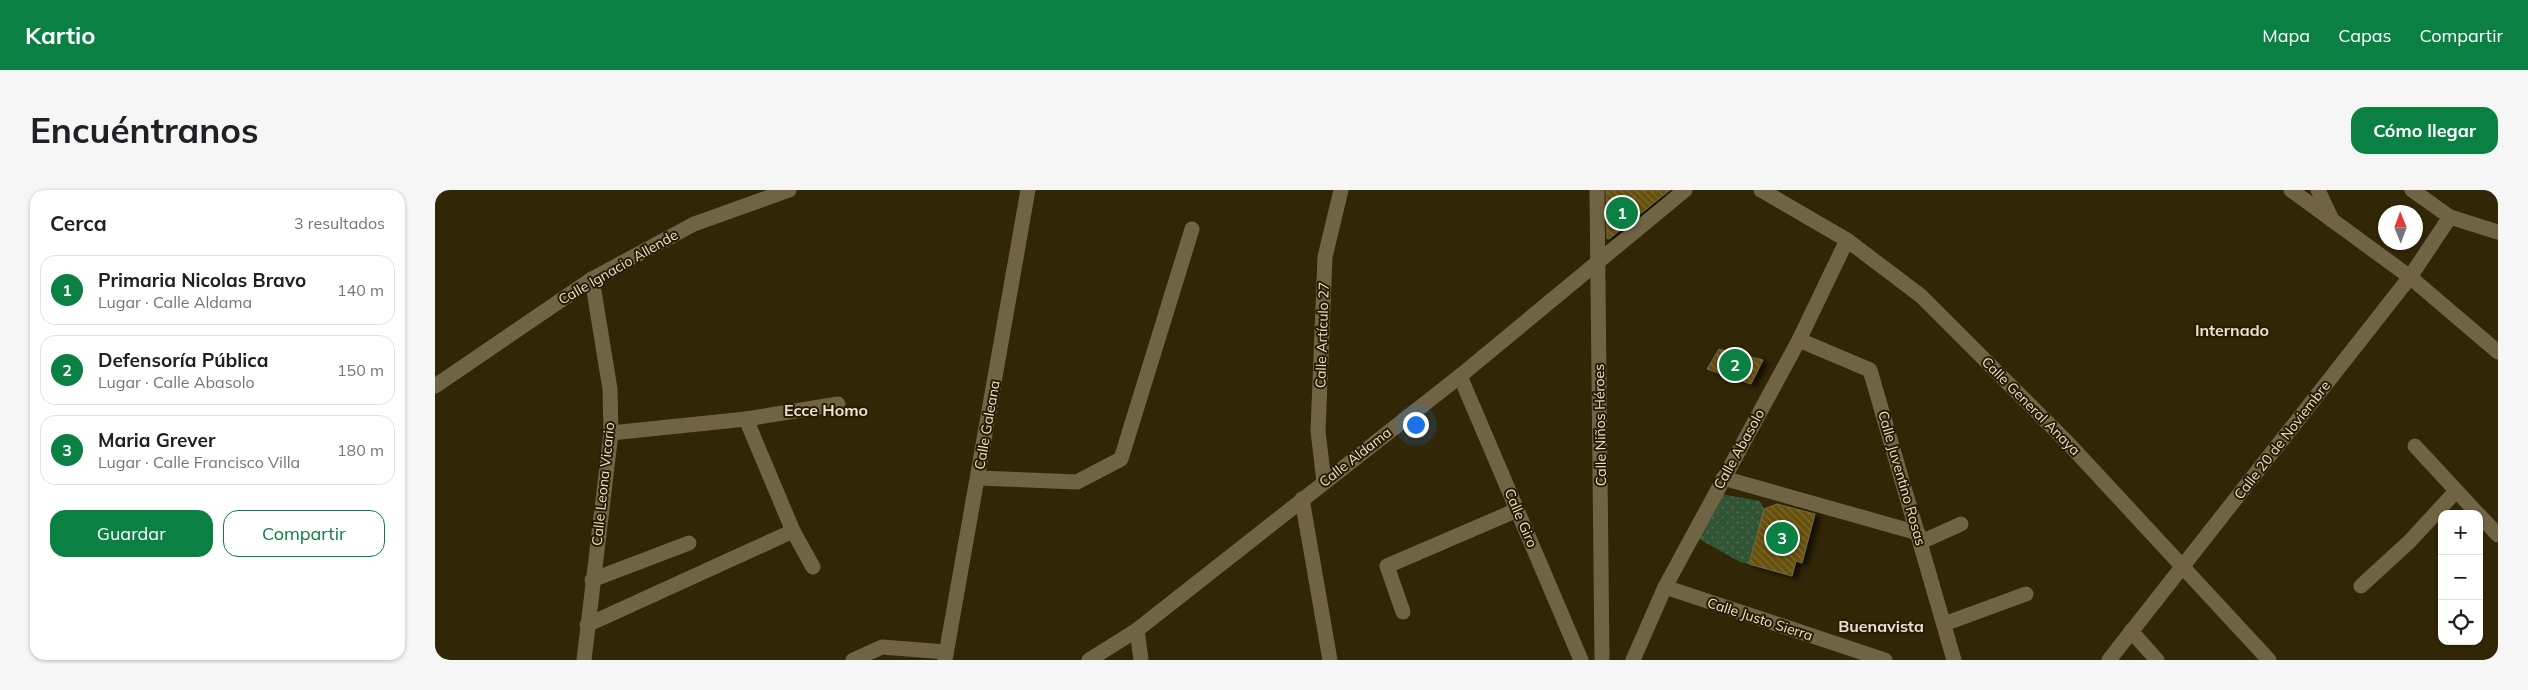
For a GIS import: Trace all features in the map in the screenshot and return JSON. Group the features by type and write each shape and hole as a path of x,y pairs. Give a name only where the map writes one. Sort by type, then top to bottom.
{"street":[{"name":"Calle Ignacio Allende","path":"435,386 592,279 694,224 754,196 789,190"},
{"name":"Calle Galeana","path":"946,656 1028,190"},
{"name":"Calle Artículo 27","path":"1324,482 1318,430 1325,257 1341,190"},
{"name":"Calle Niños Héroes","path":"1597,190 1602,660"},
{"name":"Calle Aldama","path":"1089,660 1137,630 1460,376 1685,190"},
{"name":"Calle General Anaya","path":"1761,190 1847,240 1921,296 2068,443 2269,660"},
{"path":"2291,190 2410,277 2498,352"},
{"path":"2318,190 2333,222"},
{"path":"2412,190 2451,217 2498,232"},
{"name":"Calle 20 de Noviembre","path":"2109,660 2410,277 2451,217"},
{"path":"978,478 1077,482 1121,459 1192,229"},
{"name":"Calle Abasolo","path":"1633,660 1665,587 1799,340 1847,240"},
{"name":"Calle Leona Vicario","path":"583,660 611,433 610,389 592,279"},
{"name":"Calle Juventino Rosas","path":"1799,340 1870,370 1954,660"},
{"name":"Calle Giro","path":"1460,376 1578,659"},
{"path":"611,433 746,420 838,404"},
{"path":"746,420 793,531 813,567"},
{"path":"2415,446 2475,510"},
{"path":"1723,478 1919,538 1961,524"},
{"path":"2361,586 2410,541 2456,491"},
{"path":"1302,499 1330,660"},
{"path":"1403,612 1387,566 1517,510"},
{"path":"2483,518 2498,535"},
{"path":"587,626 793,531"},
{"path":"592,580 689,543"},
{"name":"Calle Justo Sierra","path":"1665,587 1885,660"},
{"path":"1944,624 2026,594"},
{"path":"1137,630 1141,660"},
{"path":"2131,631 2157,660"},
{"path":"853,660 882,647 946,656"}],"green space":[{"path":"1721,494 1760,501 1764,509 1749,564 1740,562 1699,539"}],"building":[{"path":"1606,190 1670,190 1609,239 1607,238"},
{"path":"1719,349 1763,360 1751,384 1707,369"},
{"path":"1777,504 1815,514 1802,563 1796,561 1792,576 1749,564 1764,509"}],"place":[{"name":"Primaria Nicolas Bravo","path":"1622,213"},
{"name":"Defensoría Pública","path":"1735,365"},
{"name":"Maria Grever","path":"1782,538"}],"district":[{"name":"Internado","path":"2232,330"},
{"name":"Ecce Homo","path":"826,410"},
{"name":"Buenavista","path":"1881,626"}]}
